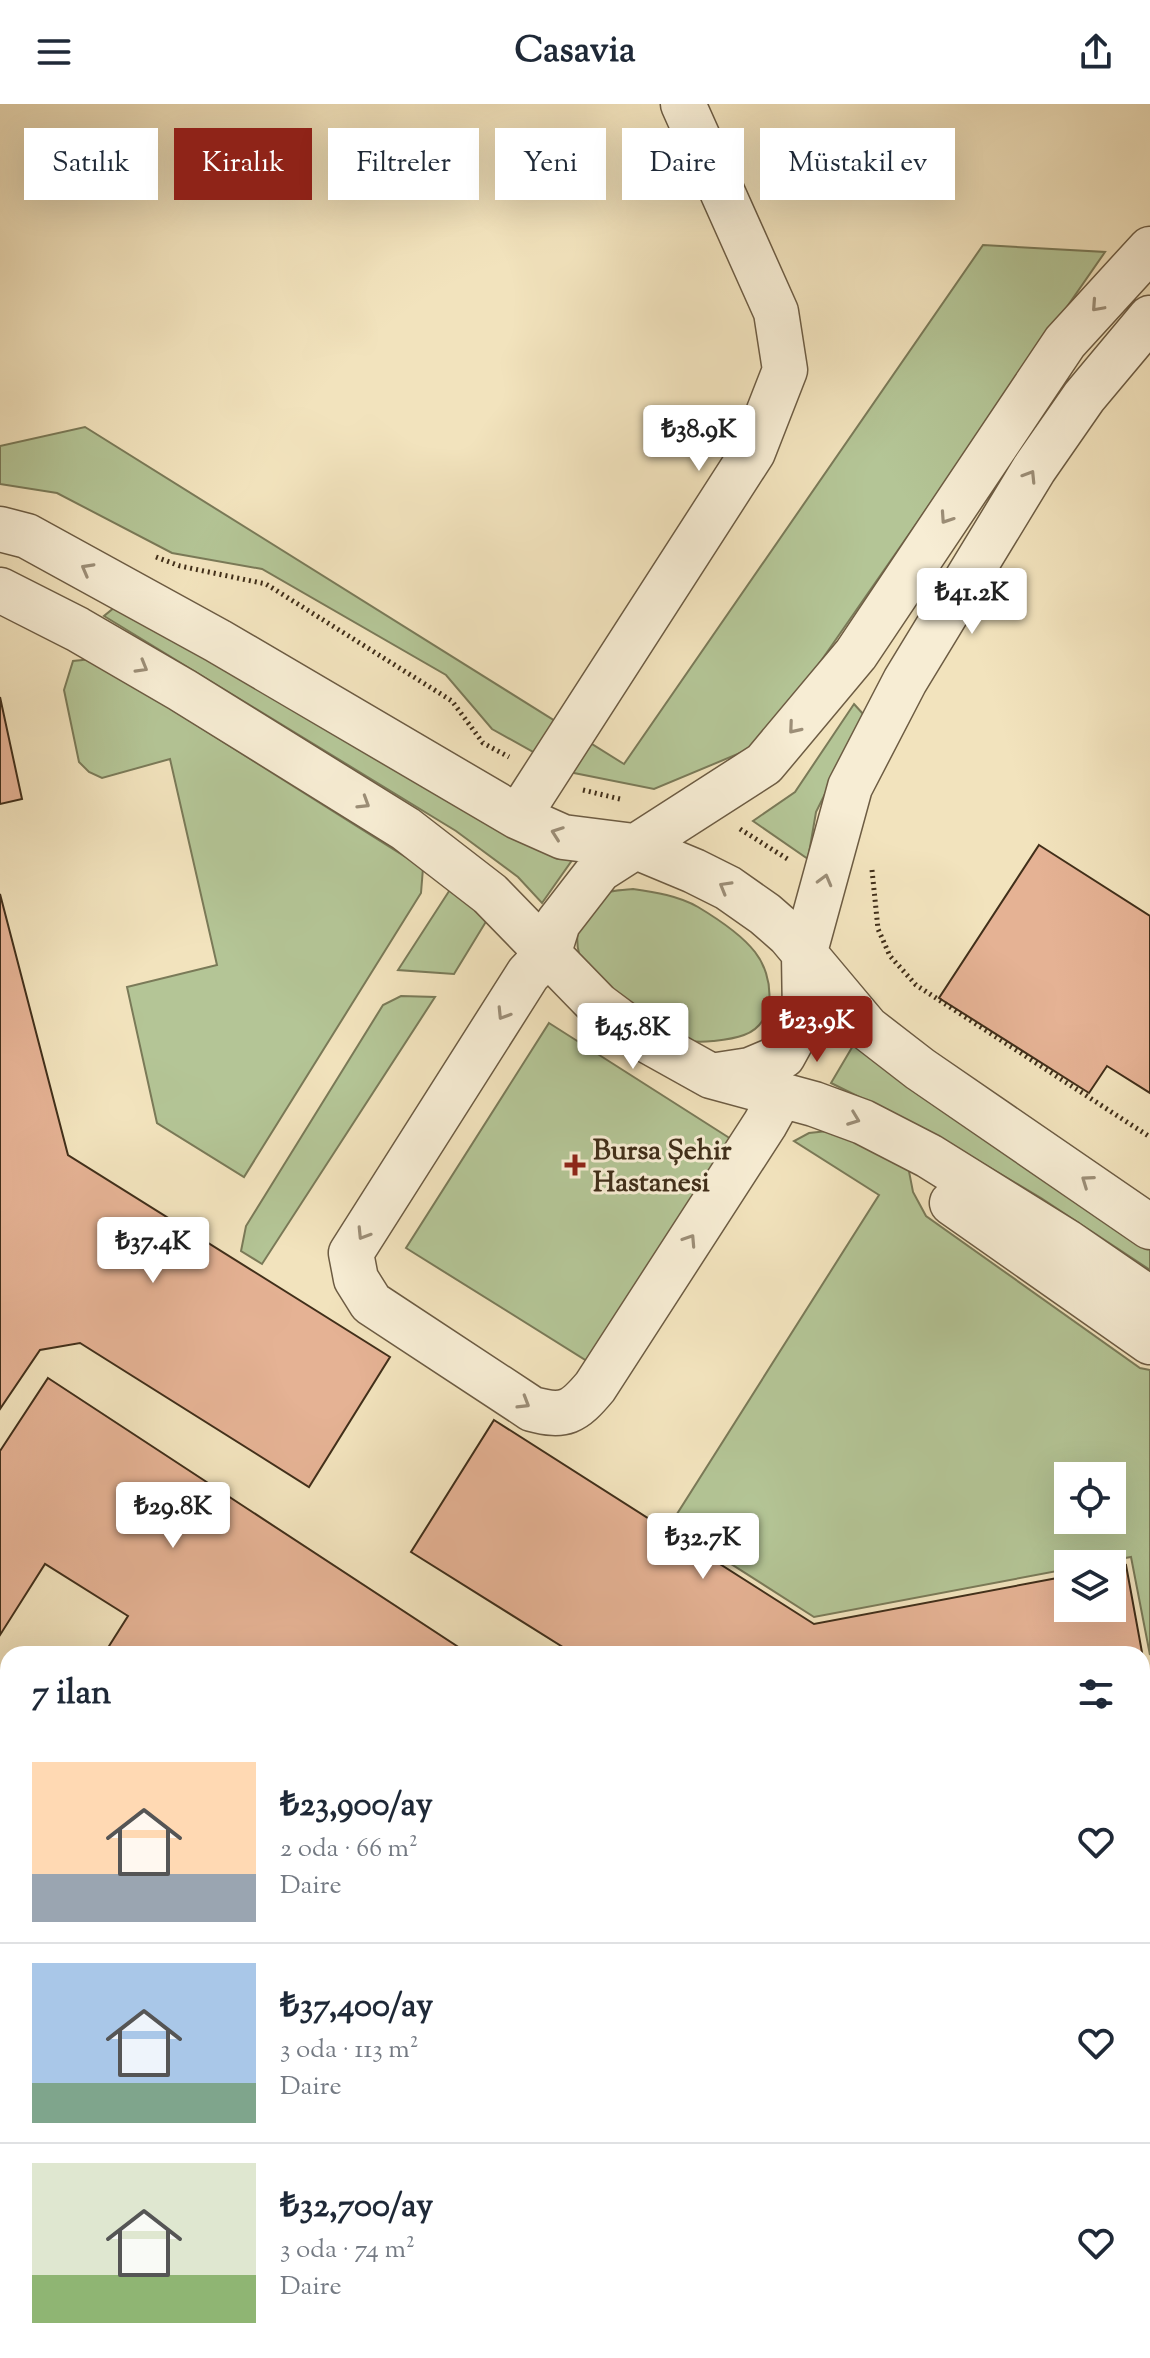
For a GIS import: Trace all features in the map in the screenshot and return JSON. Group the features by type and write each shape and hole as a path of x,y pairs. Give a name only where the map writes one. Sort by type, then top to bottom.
{"street":[{"path":"518,817 753,452 785,370 776,312 683,104"},
{"path":"780,1097 595,1387 576,1409 553,1415 532,1409 371,1303 356,1279 351,1253 528,974 549,952 558,923 579,894 599,870 764,764 856,654 1065,342 1150,249"},
{"path":"711,1076 750,1070 783,1056 805,1016 804,955 850,787 905,681 1034,469 1084,397 1150,318"},
{"path":"0,529 27,536 144,600 518,817 563,837 634,846 728,888 789,935 867,1028 920,1069 1150,1227"},
{"path":"0,590 77,629 182,690 406,829 490,894 598,1005 641,1037 711,1076 814,1104 863,1122 916,1149 1067,1242 1150,1299"},
{"path":"916,1149 936,1191 1150,1342"}],"path":[{"path":"152,555 180,566 266,584 452,701 483,743 560,785 621,800"},
{"path":"703,804 805,870 873,870 878,929 890,956 916,985 1150,1137"}],"green space":[{"path":"983,245 1105,252 764,743 654,789 569,772 492,729 446,675 262,569 172,553 57,493 0,484 0,446 85,427 624,764"},
{"path":"115,607 575,856 542,903 518,877 456,831 104,616"},
{"path":"92,659 423,868 421,893 244,1177 157,1123 127,987 217,965 170,759 102,778 89,772 79,762 64,690 73,661"},
{"path":"854,704 864,715 816,812 808,859 753,821 795,792"},
{"path":"453,885 487,920 454,974 398,970"},
{"path":"633,889 691,903 749,945 761,962 769,986 767,1010 755,1029 728,1039 702,1042 683,1040 632,1006 585,968 577,940 584,910 602,894"},
{"path":"401,996 435,997 262,1264 241,1251 246,1226 383,1005"},
{"path":"549,1023 742,1146 603,1371 406,1248"},
{"path":"857,1039 1150,1244 1150,1270 1041,1198 928,1131 831,1083"},
{"path":"837,1130 907,1161 913,1192 926,1216 1140,1368 1150,1370 1150,1646 1131,1557 1126,1558 1126,1550 1054,1550 1054,1572 814,1617 670,1525 879,1195 794,1141 809,1133"}],"building":[{"path":"0,697 22,799 0,804"},
{"path":"1039,845 1150,916 1150,1093 1107,1066 1089,1093 939,998"},
{"path":"0,894 68,1155 390,1357 309,1487 80,1343 40,1350 0,1409"},
{"path":"48,1378 457,1646 109,1646 128,1616 45,1564 0,1635 0,1451"},
{"path":"494,1420 814,1624 1054,1579 1054,1622 1126,1622 1126,1565 1141,1646 561,1646 411,1552"}],"place":[{"name":"Bursa Şehir Hastanesi","path":"575,1165"}]}
